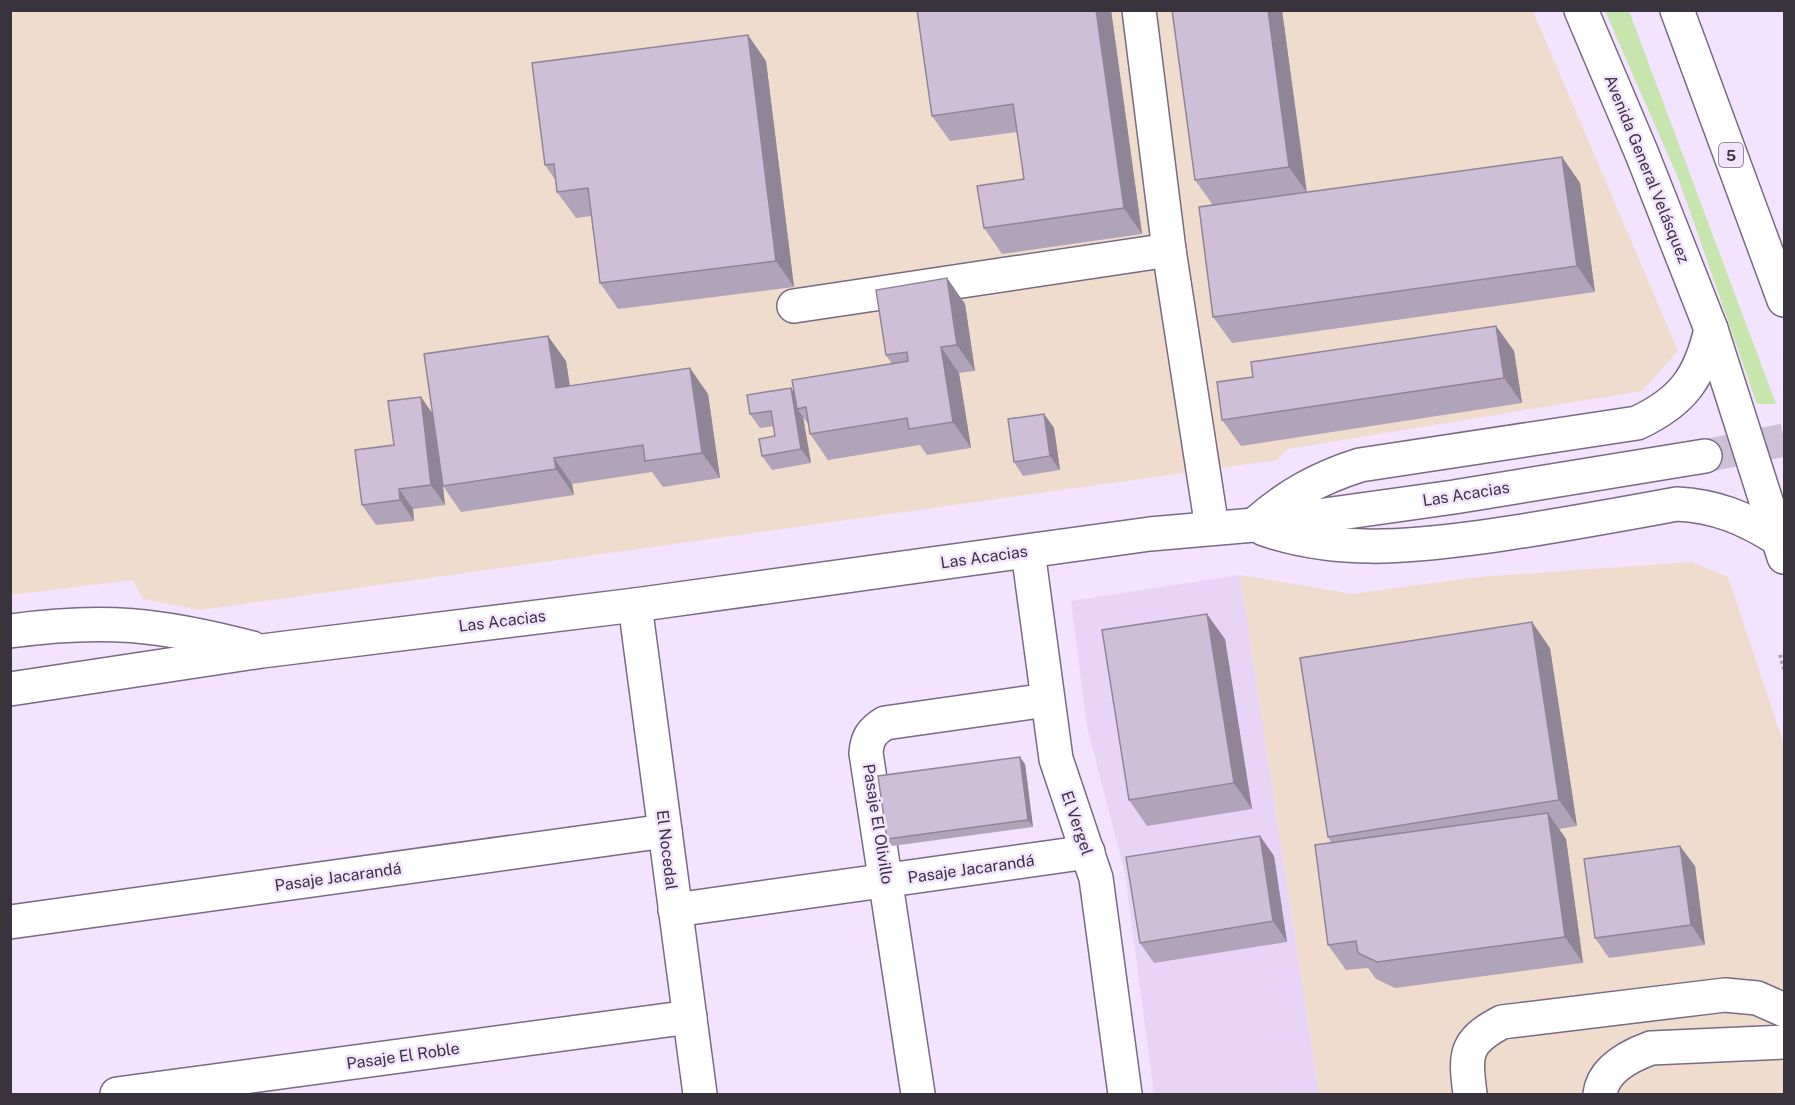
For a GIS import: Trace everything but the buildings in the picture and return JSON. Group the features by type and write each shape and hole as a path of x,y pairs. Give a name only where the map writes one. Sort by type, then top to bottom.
{"main road":[{"path":"1139,10 1169,250 1212,528"},
{"name":"Avenida General Velásquez","path":"1581,10 1642,154 1711,329 1781,548"},
{"name":"5","path":"1677,10 1785,300"},
{"path":"794,306 1169,250"},
{"path":"1254,525 1295,492 1319,480 1360,465 1637,423 1656,415 1684,392 1701,362 1711,329"},
{"name":"Las Acacias","path":"10,689 262,651 635,605 1028,551 1212,528 1254,525 1454,497 1705,456"},
{"path":"1254,525 1308,542 1338,546 1397,547 1520,531 1677,504 1700,505 1739,516 1781,548"},
{"name":"El Vergel","path":"1028,551 1056,759 1096,878 1125,1095"},
{"name":"El Nocedal","path":"635,605 699,1095"},
{"name":"Las Acacias","path":"10,632 55,625 130,624 194,633 262,651"},
{"name":"Pasaje El Olivillo","path":"918,1095 866,753 872,733 885,723 1047,700"},
{"name":"Pasaje Jacarandá","path":"10,922 665,831"},
{"name":"Pasaje Jacarandá","path":"675,910 1088,852"},
{"path":"1470,1095 1466,1062 1470,1047 1483,1032 1502,1022 1725,995 1757,998 1785,1010"},
{"name":"Pasaje El Roble","path":"117,1095 690,1017"},
{"path":"1600,1095 1601,1085 1613,1070 1631,1055 1651,1048 1785,1042"}],"path":[{"path":"1780,655 1785,669"}],"shaded area":[{"path":"10,11 1533,11 1678,351 1642,391 1288,449 1277,460 200,610 143,599 133,580 11,595"},
{"path":"1691,562 1728,577 1784,745 1784,1094 1319,1094 1240,575 1352,594 1477,577"},
{"path":"1240,575 1319,1094 1154,1094 1125,873 1087,727 1071,601"}],"green space":[{"path":"1605,11 1629,11 1776,404 1757,404 1679,180"}],"tunnel":[{"path":"1705,456 1784,440"}]}
